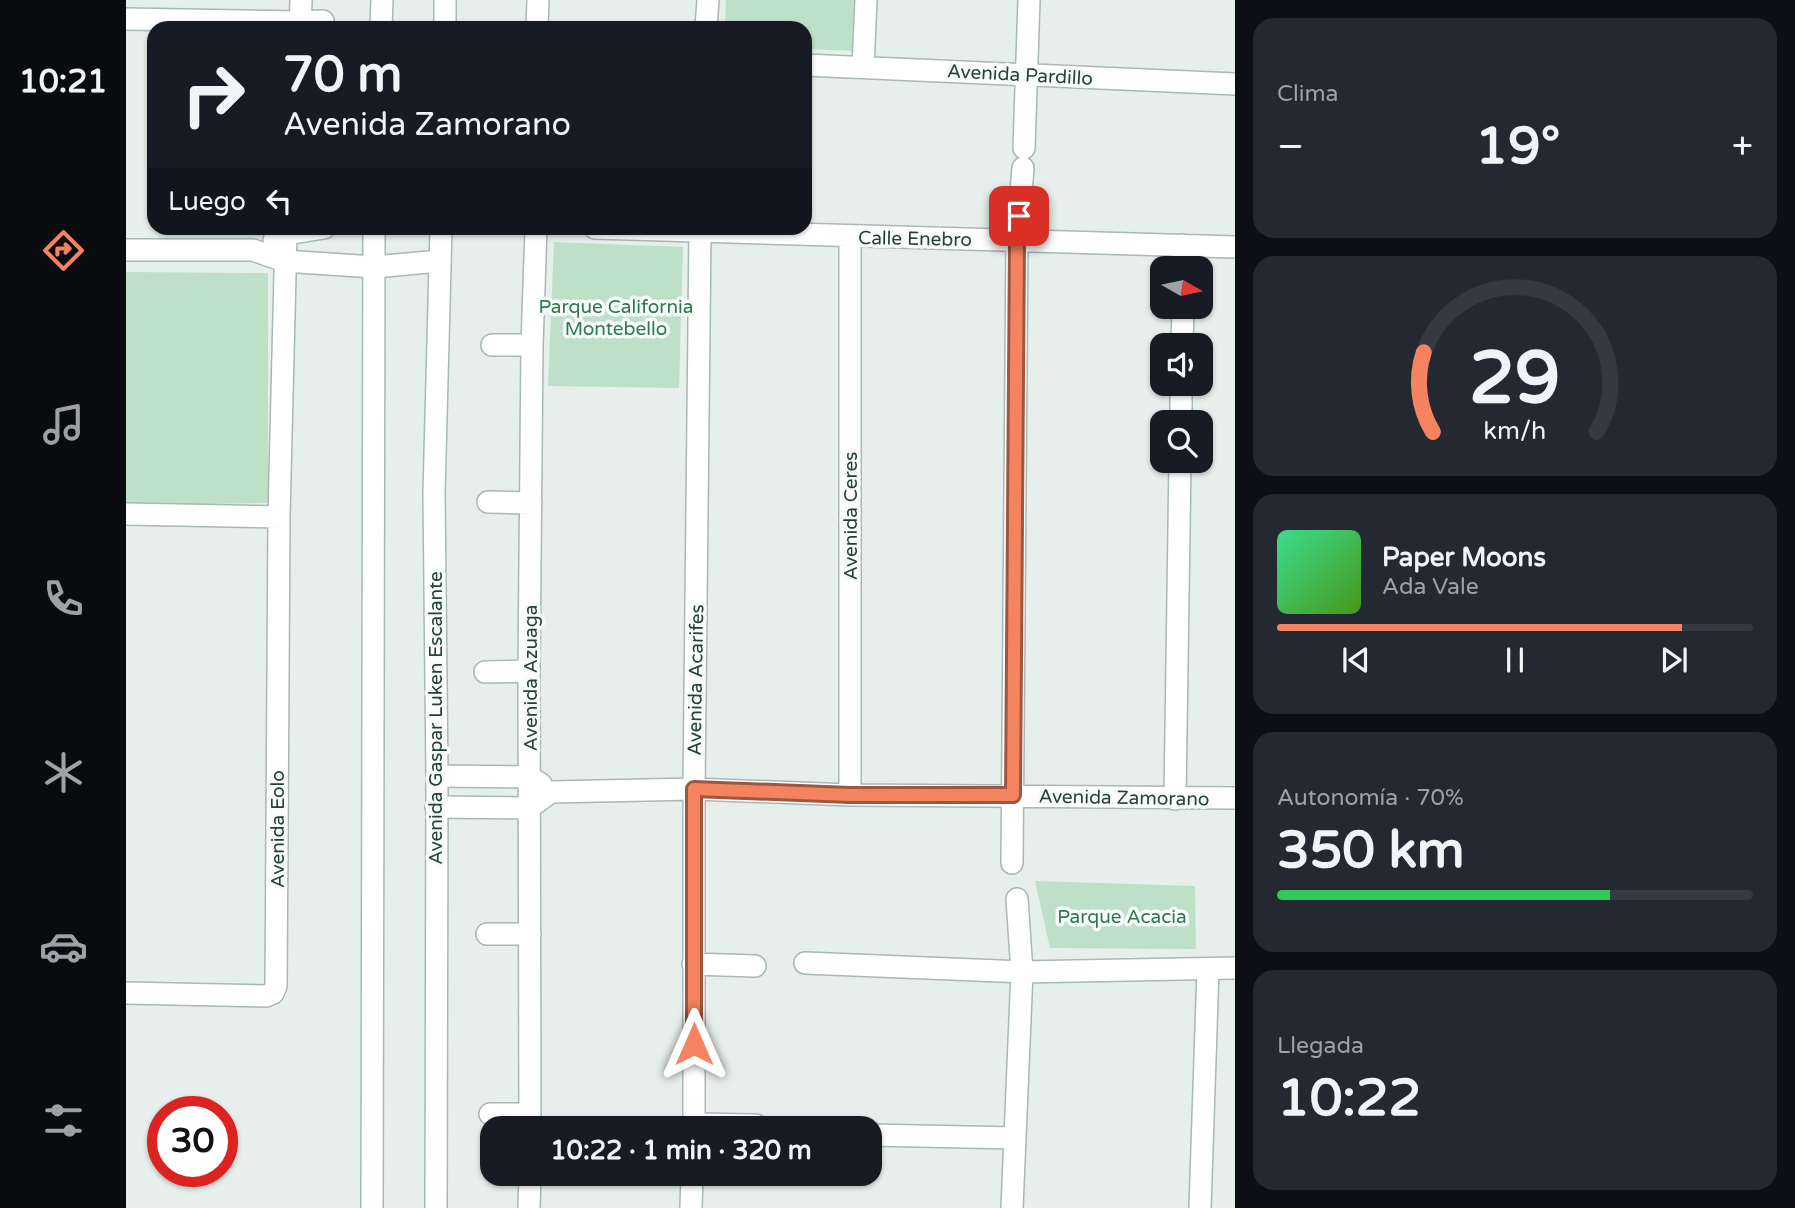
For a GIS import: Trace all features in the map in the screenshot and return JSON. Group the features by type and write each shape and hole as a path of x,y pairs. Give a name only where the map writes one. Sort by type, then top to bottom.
{"street":[{"path":"300,21 301,0"},
{"path":"381,21 382,0"},
{"path":"445,0 445,21"},
{"path":"537,21 538,0"},
{"path":"706,21 708,0"},
{"path":"863,67 866,0"},
{"path":"1012,863 1017,240 1029,0"},
{"path":"126,19 184,21"},
{"path":"318,21 323,20"},
{"name":"Avenida Pardillo","path":"812,65 1235,84"},
{"path":"253,250 284,235"},
{"name":"Avenida Eolo","path":"126,993 266,996 273,993 276,986 279,517 286,235"},
{"path":"372,1208 374,235"},
{"name":"Avenida Gaspar Luken Escalante","path":"436,1208 437,776 434,493 441,235"},
{"name":"Avenida Azuaga","path":"530,1116 529,671 536,235"},
{"name":"Avenida Acarifes","path":"694,1116 694,789 700,235"},
{"name":"Calle Enebro","path":"790,235 1235,247"},
{"name":"Avenida Ceres","path":"850,237 850,795"},
{"path":"1184,245 1184,256"},
{"path":"126,250 253,250 284,261 374,267 440,261"},
{"path":"492,345 533,345"},
{"path":"1175,799 1180,473"},
{"path":"488,502 531,503"},
{"path":"126,514 279,517"},
{"path":"485,672 529,671"},
{"path":"436,807 529,808 551,792 530,777 437,776"},
{"name":"Avenida Zamorano","path":"551,792 694,789 850,795 1235,798"},
{"path":"1012,1208 1022,972 1017,899"},
{"path":"487,934 530,934"},
{"path":"693,964 755,965"},
{"path":"805,964 1022,972 1235,968"},
{"path":"1200,1208 1208,968"},
{"path":"490,1114 501,1116"},
{"path":"882,1135 1015,1138"},
{"path":"529,1208 530,1186"},
{"path":"691,1208 692,1186"}],"green space":[{"path":"726,0 854,0 852,51 812,49 812,21 725,21"},
{"name":"Parque California Montebello","path":"554,242 683,247 679,388 548,386"},
{"path":"126,272 268,273 268,503 126,505"},
{"name":"Parque Acacia","path":"1035,881 1195,886 1196,949 1050,948"}],"route":[{"path":"694,1044 694,789 850,795 1013,795 1019,216"}]}
